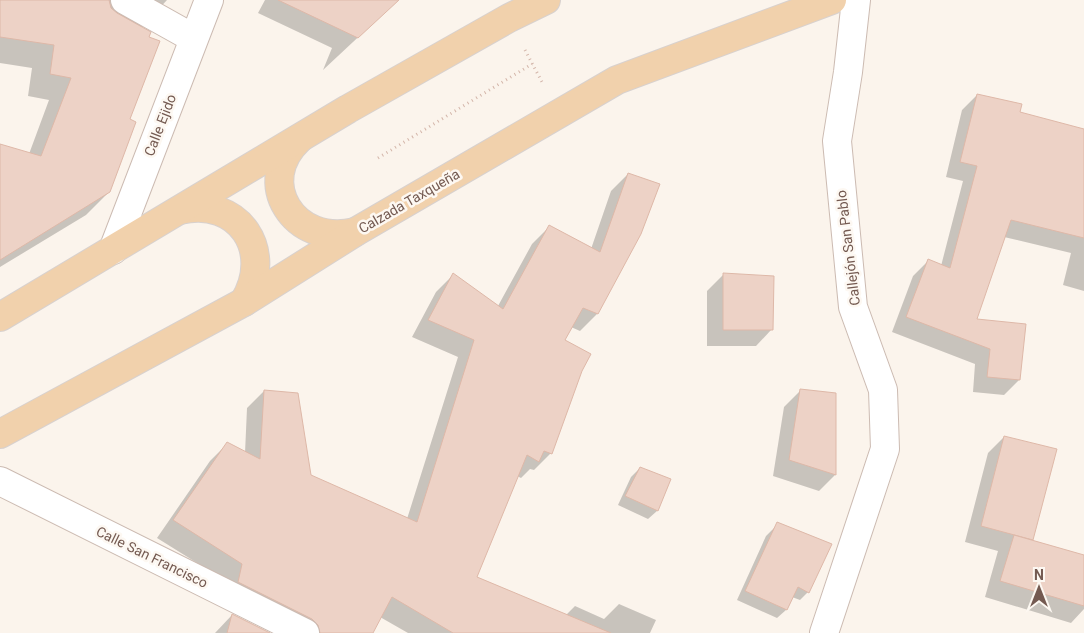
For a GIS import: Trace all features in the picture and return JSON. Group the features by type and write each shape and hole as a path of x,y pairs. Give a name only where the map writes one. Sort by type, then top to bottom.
{"main road":[{"path":"0,317 304,134 509,18 546,0"},
{"name":"Calzada Taxqueña","path":"0,434 244,302 357,232 617,80 832,0"},
{"path":"304,134 292,146 284,159 280,175 280,190 286,206 308,230 325,235 341,236 357,232"},
{"path":"178,210 193,207 208,208 235,220 246,231 257,259 252,289 244,302"}],"street":[{"path":"125,0 193,38"},
{"name":"Calle Ejido","path":"113,250 209,0"},
{"name":"Callejón San Pablo","path":"824,633 885,449 883,390 854,307 837,141 848,72 856,0"},
{"name":"Calle San Francisco","path":"0,482 305,633"}],"path":[{"path":"509,18 559,113"},
{"path":"378,158 532,64"}],"building":[{"path":"0,0 109,0 111,8 117,13 151,32 149,37 160,41 130,119 136,122 110,192 0,260 0,144 41,156 71,78 50,74 54,45 0,37"},
{"path":"278,0 399,0 358,38"},
{"path":"977,94 1022,104 1020,112 1084,129 1084,238 1011,220 977,319 1026,324 1020,380 987,377 990,349 906,317 928,259 950,268 977,166 960,162"},
{"path":"628,173 660,184 641,234 598,314 583,308 565,340 591,354 582,371 552,454 544,451 539,462 527,455 477,577 611,633 453,633 392,597 373,633 320,633 318,625 312,619 238,582 242,564 173,520 227,442 260,459 264,390 298,393 311,475 417,522 474,340 428,320 453,273 503,309 549,225 600,252"},
{"path":"723,273 774,276 773,330 723,330"},
{"path":"800,389 836,393 836,475 789,460"},
{"path":"1004,436 1057,449 1033,540 981,526"},
{"path":"640,467 671,479 658,511 625,496"},
{"path":"777,522 832,544 809,593 798,587 787,610 745,591"},
{"path":"1014,535 1084,555 1084,606 1000,581"},
{"path":"232,614 270,633 227,633"}]}
